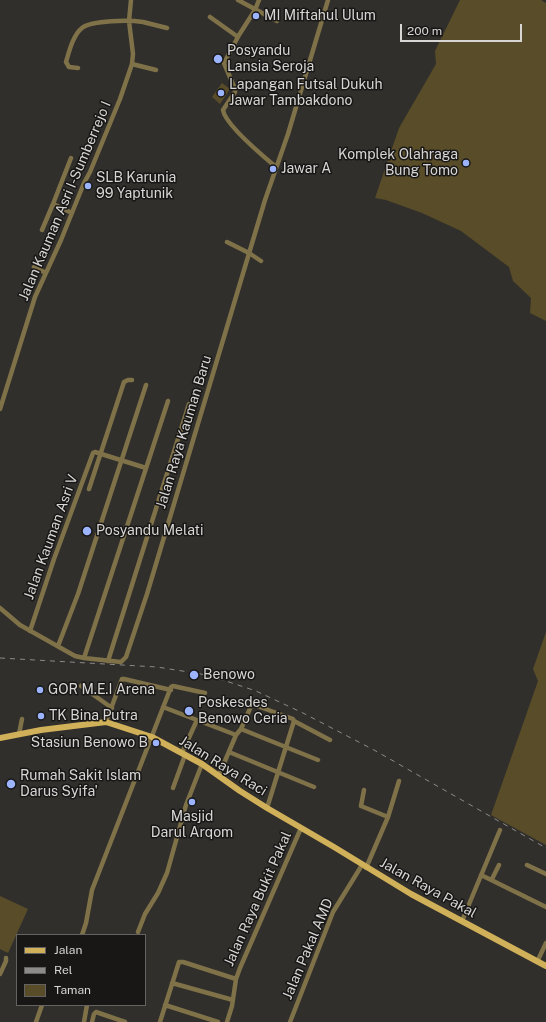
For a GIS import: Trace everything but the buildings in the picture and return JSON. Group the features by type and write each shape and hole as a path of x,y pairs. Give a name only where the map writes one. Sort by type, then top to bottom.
{"main road":[{"name":"Jalan Raya Raci","path":"106,722 152,738 184,754 219,775 240,791 301,828"},
{"path":"0,738 41,730 106,722"},
{"name":"Jalan Raya Pakal","path":"301,828 364,866 546,966"}],"street":[{"name":"Jalan Kauman Asri I-Sumberrejo I","path":"0,409 35,297 120,99 132,64 133,54 129,21 131,0"},
{"path":"238,0 277,21"},
{"path":"260,0 238,36 224,64 235,89 235,92 224,108 224,114 258,152 276,167"},
{"name":"Jalan Raya Kauman Baru","path":"0,608 20,625 71,654 84,658 121,662 128,652 249,252 288,134 328,0"},
{"path":"210,17 238,36"},
{"path":"78,68 69,67 66,62 77,34 81,29 97,23 129,21 144,22 167,28"},
{"path":"132,64 156,70"},
{"path":"42,230 71,158"},
{"path":"53,204 72,213"},
{"path":"227,242 249,252 261,262"},
{"path":"34,267 46,273"},
{"path":"89,489 124,382 132,380"},
{"path":"58,646 78,594 146,385"},
{"path":"84,658 168,401"},
{"path":"108,661 189,404"},
{"name":"Jalan Kauman Asri V","path":"30,631 54,559 93,453 95,452 101,454"},
{"path":"101,454 146,468"},
{"path":"106,722 122,680 124,679 170,690"},
{"path":"81,686 112,708"},
{"path":"82,934 86,923 92,890 170,690 173,686 205,693"},
{"path":"219,775 236,735 241,729 252,704 294,721 330,740"},
{"path":"163,708 236,735"},
{"path":"19,734 22,719"},
{"path":"172,788 197,720"},
{"path":"267,808 294,721"},
{"path":"241,729 318,760"},
{"path":"229,752 314,787"},
{"path":"138,932 167,873 184,812 202,764"},
{"name":"Jalan Pakal AMD","path":"290,1022 333,912 364,866 388,817 399,782"},
{"path":"364,790 361,806 388,817"},
{"name":"Jalan Raya Bukit Pakal","path":"227,1022 233,1000 236,979 301,828"},
{"path":"462,921 500,830"},
{"path":"492,879 499,865"},
{"path":"527,865 546,874"},
{"path":"481,875 546,906"},
{"path":"537,962 546,943"},
{"path":"0,974 6,958"},
{"name":"Jalan Raya Bukit Pakal","path":"160,1022 178,964 181,962 236,979"},
{"path":"172,983 233,1000"},
{"path":"165,1005 218,1022"},
{"path":"36,1022 42,1006"},
{"path":"84,1022 88,1006"},
{"path":"92,1022 96,1012 125,1022"}],"green space":[{"name":"Komplek Olahraga Bung Tomo","path":"460,0 541,0 546,3 546,321 530,313 531,298 513,281 509,267 461,231 422,213 386,200 375,198 399,128 436,64 435,51"},
{"name":"Lapangan Futsal Dukuh Jawar Tambakdono","path":"222,83 230,89 220,104 212,97"},
{"path":"546,632 546,845 491,815 538,681 533,669"},
{"path":"0,896 28,909 8,953 0,949"}],"railway":[{"path":"0,658 157,667 201,674 256,691 303,713 374,750 546,848"}],"place":[{"name":"MI Miftahul Ulum","path":"256,16"},
{"name":"Posyandu Lansia Seroja","path":"218,59"},
{"name":"Lapangan Futsal Dukuh Jawar Tambakdono","path":"221,93"},
{"name":"Komplek Olahraga Bung Tomo","path":"466,163"},
{"name":"Jawar A","path":"273,169"},
{"name":"SLB Karunia 99 Yaptunik","path":"88,186"},
{"name":"Posyandu Melati","path":"87,531"},
{"name":"Benowo","path":"194,675"},
{"name":"GOR M.E.I Arena","path":"40,690"},
{"name":"Poskesdes Benowo Ceria","path":"189,711"},
{"name":"TK Bina Putra","path":"41,716"},
{"name":"Stasiun Benowo B","path":"156,743"},
{"name":"Rumah Sakit Islam Darus Syifa'","path":"11,784"},
{"name":"Masjid Darul Arqom","path":"192,802"}]}
